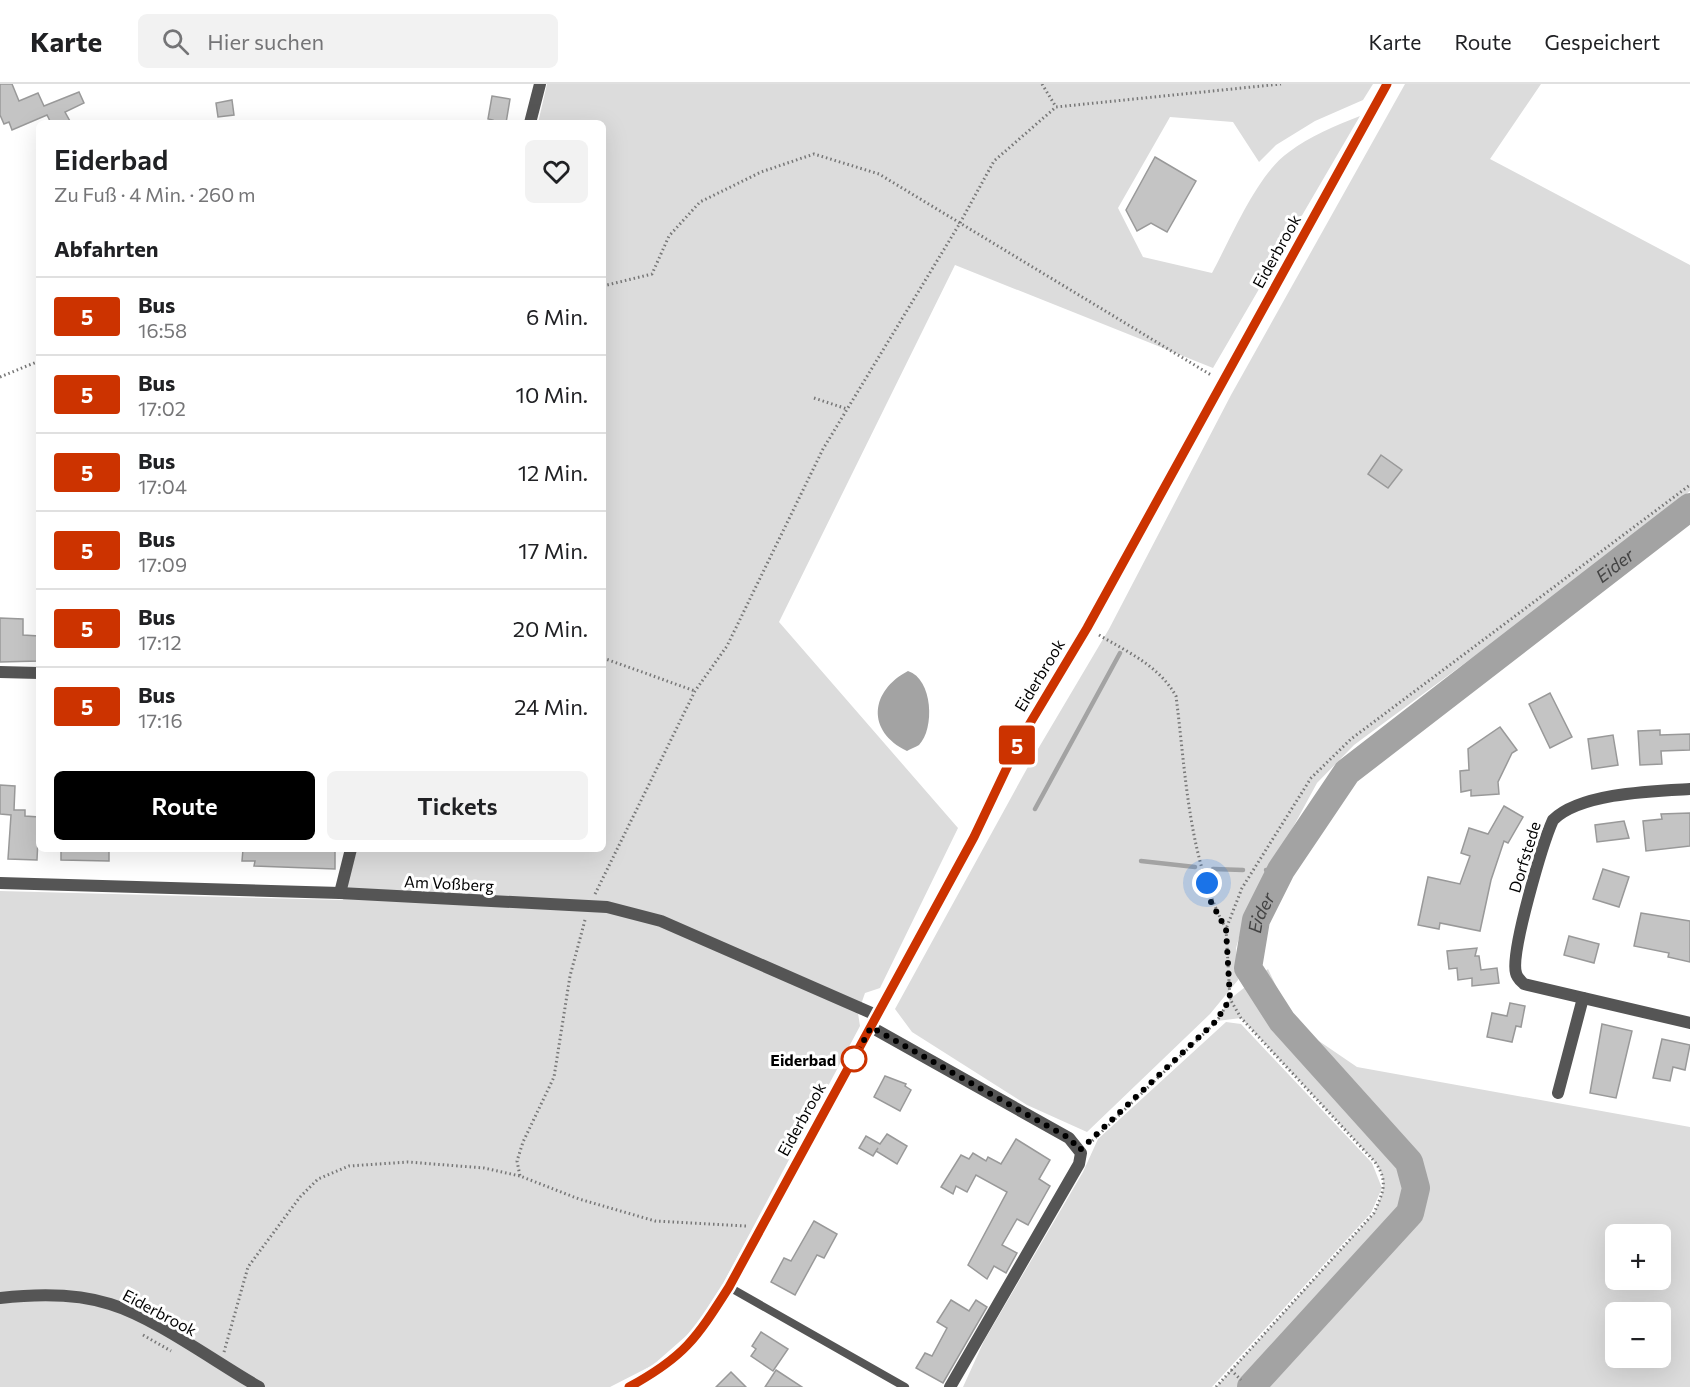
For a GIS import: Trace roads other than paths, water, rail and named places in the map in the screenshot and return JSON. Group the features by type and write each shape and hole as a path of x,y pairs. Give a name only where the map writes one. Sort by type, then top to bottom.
{"street":[{"path":"531,120 540,84"},
{"name":"Eiderbrook","path":"629,1387 657,1372 686,1349 698,1336 729,1287 974,837 1020,740 1087,628 1387,84"},
{"path":"0,672 36,673"},
{"name":"Dorfstede","path":"1690,789 1653,791 1596,800 1561,811 1553,819 1545,838 1528,901 1516,961 1516,973 1524,984 1690,1023"},
{"path":"340,893 350,852"},
{"name":"Am Voßberg","path":"0,883 340,893 590,905 626,910 661,921 876,1015"},
{"path":"1558,1093 1582,998"},
{"path":"871,1027 1069,1138 1080,1150 1078,1164 950,1387"},
{"name":"Eiderbrook","path":"0,1298 55,1296 83,1298 111,1304 145,1319 259,1387"}],"lane":[{"path":"729,1287 905,1387"}],"waterway":[{"name":"Eider","path":"1251,1387 1410,1213 1416,1188 1409,1162 1282,1021 1248,968 1256,920 1281,870 1347,772 1690,507"},
{"path":"1035,809 1120,653"},
{"path":"1141,861 1195,867"},
{"path":"1213,869 1243,870"},
{"path":"1266,870 1281,870"}],"place":[{"name":"Eiderbad","path":"854,1059"}]}
